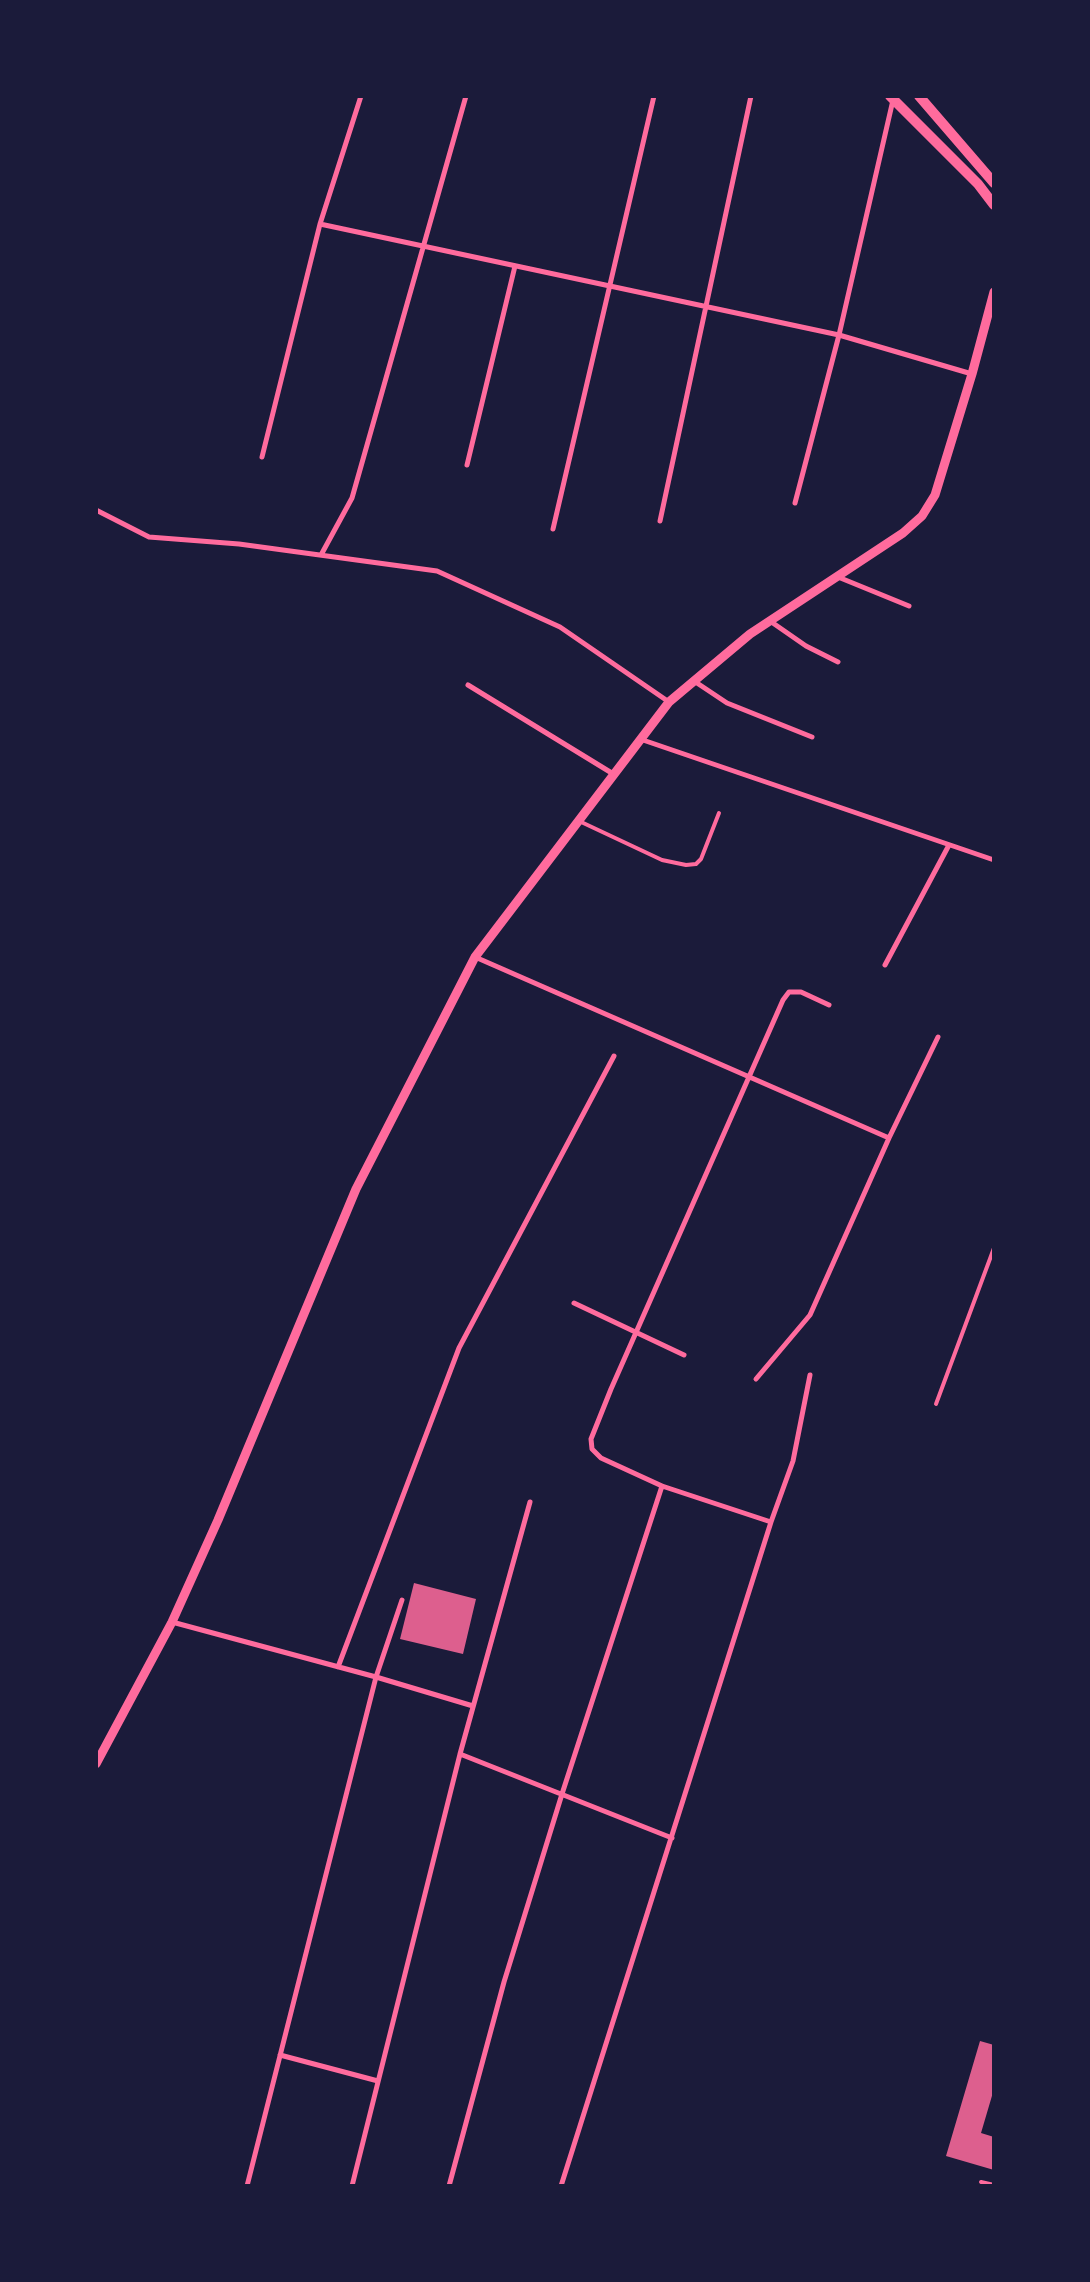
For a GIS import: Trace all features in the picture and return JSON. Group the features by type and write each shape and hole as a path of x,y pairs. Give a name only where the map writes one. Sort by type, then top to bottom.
{"main road":[{"path":"919,96 994,183"},
{"path":"892,97 978,184 994,205"}],"street":[{"path":"262,458 320,224 361,96"},
{"path":"320,555 352,498 466,96"},
{"path":"553,529 654,96"},
{"path":"660,521 751,96"},
{"path":"795,503 839,335 892,97"},
{"path":"320,224 839,335 972,374"},
{"path":"467,465 515,266"},
{"path":"96,1764 172,1622 218,1520 356,1189 475,957 669,702 750,634 903,533 922,516 935,494 972,374 994,292"},
{"path":"96,510 149,537 239,544 437,571 560,627 669,702"},
{"path":"838,577 909,606"},
{"path":"770,621 806,646 838,662"},
{"path":"694,682 727,703 812,737"},
{"path":"468,685 615,775"},
{"path":"640,739 994,860"},
{"path":"885,965 949,845"},
{"path":"475,957 889,1138"},
{"path":"771,1522 662,1486 601,1458 592,1449 591,1440 636,1332 783,1000 789,992 801,992 829,1004"},
{"path":"756,1379 810,1315 889,1138 938,1037"},
{"path":"338,1667 459,1348 614,1056"},
{"path":"574,1303 684,1355"},
{"path":"561,2186 771,1522 793,1461 810,1375"},
{"path":"449,2186 504,1982 562,1794 662,1486"},
{"path":"352,2186 460,1754 530,1502"},
{"path":"247,2186 376,1677 402,1600"},
{"path":"172,1622 376,1677 473,1706"},
{"path":"460,1754 672,1838"},
{"path":"280,2055 378,2081"}],"lane":[{"path":"579,821 662,860 686,865 696,864 701,859 719,813"},
{"path":"936,1404 994,1248"},
{"path":"981,2182 994,2185"}],"building":[{"path":"414,1583 476,1599 463,1654 400,1639"},
{"path":"980,2041 994,2045 994,2089 981,2133 994,2137 994,2170 946,2156"}]}
